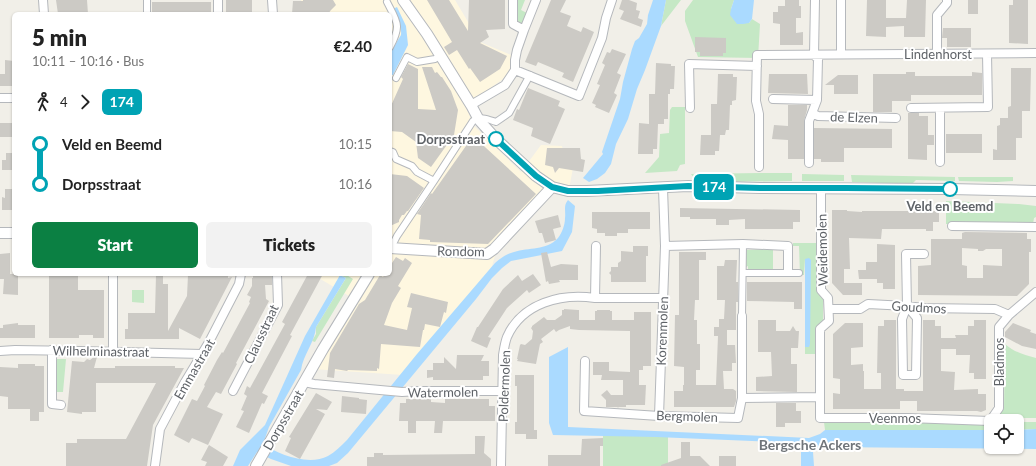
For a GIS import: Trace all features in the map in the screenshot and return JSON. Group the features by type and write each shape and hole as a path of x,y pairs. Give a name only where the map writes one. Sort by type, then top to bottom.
{"street":[{"path":"43,0 44,12"},
{"path":"147,0 147,12"},
{"path":"218,0 218,12"},
{"path":"272,0 273,12"},
{"path":"403,0 420,24 471,105 477,118 496,140 536,176 552,187 568,191 688,186 1036,191"},
{"path":"513,0 513,24 524,30"},
{"path":"471,105 505,85 515,70 517,50 536,0"},
{"path":"515,70 579,96 602,38 606,18 612,0"},
{"path":"814,54 815,0"},
{"path":"841,0 841,54"},
{"path":"938,54 937,15 947,4 947,0"},
{"path":"387,2 398,27 396,36 392,43"},
{"name":"Lindenhorst","path":"757,66 757,55 1036,53"},
{"name":"de Elzen","path":"809,163 810,122 816,100 818,59 814,54"},
{"path":"911,108 988,107 987,54"},
{"path":"396,78 407,57 417,62 435,59 440,56"},
{"path":"690,108 689,64 757,66 756,101 759,114 759,167"},
{"path":"392,245 473,121 477,118 484,118 496,122 509,113 530,75"},
{"path":"0,98 12,98"},
{"name":"de Elzen","path":"772,100 816,100"},
{"path":"940,108 940,162"},
{"name":"de Elzen","path":"812,113 818,116 896,118"},
{"path":"392,152 396,159 412,166 417,172 434,181"},
{"name":"Rondom","path":"392,248 487,254 494,250 552,187"},
{"name":"Korenmolen","path":"659,416 665,246 663,188"},
{"name":"Weidemolen","path":"821,188 821,290 828,298 829,309"},
{"path":"952,226 1036,227"},
{"path":"0,233 12,233"},
{"path":"665,246 743,244 788,246 788,270"},
{"path":"742,316 744,272 743,244"},
{"path":"595,298 596,246"},
{"path":"907,306 917,318 916,375 903,375 902,319 907,306 906,254 924,254"},
{"path":"744,272 800,273"},
{"path":"113,276 113,352"},
{"name":"Emmastraat","path":"155,466 160,429 185,382 209,342 239,284 241,276"},
{"name":"Clausstraat","path":"233,391 278,305 277,276"},
{"name":"Dorpsstraat","path":"258,462 323,349 368,276"},
{"name":"Bladmos","path":"995,414 999,408 999,327 1009,315 1036,292"},
{"name":"Poldermolen","path":"501,466 503,355 506,338 515,324 527,312 538,305 554,299 585,296 595,298 663,298"},
{"name":"Goudmos","path":"829,309 860,309 868,304 923,308 995,309 1009,315"},
{"path":"742,398 820,397 820,329 829,321 829,309"},
{"name":"Bergmolen","path":"585,361 584,411 659,416 738,418 742,398 742,316"},
{"path":"52,350 52,404 61,405"},
{"name":"Wilhelminastraat","path":"0,351 52,350 202,354"},
{"name":"Dorpsstraat","path":"304,382 384,391"},
{"name":"Watermolen","path":"384,391 503,391"},
{"name":"Veenmos","path":"820,397 820,418 908,418 984,421"}],"shaded area":[{"path":"301,0 455,0 480,42 511,55 511,69 503,79 465,106 475,127 521,172 541,145 562,146 563,150 576,152 569,189 552,185 500,239 492,266 403,375 312,369 354,299 315,276 392,276 392,12 300,12"}],"green space":[{"path":"516,0 525,0 521,10 527,13 523,23 521,24 517,21"},
{"path":"666,0 681,0 661,26"},
{"path":"693,0 734,0 731,9 749,23 752,19 760,24 758,58 698,57 685,21 685,11"},
{"path":"672,107 685,107 685,164 680,165 677,171 645,173 659,157 660,134 669,133 670,110"},
{"path":"792,173 792,181 696,181 691,174"},
{"path":"802,174 844,175 844,181 802,181"},
{"path":"851,175 955,177 955,181 916,180 912,184 852,182"},
{"path":"958,177 1013,177 1013,181 959,181"},
{"path":"946,201 1036,206 1036,217 1034,218 1033,224 946,224"},
{"path":"793,243 818,243 817,292 823,299 823,320 816,327 815,354 805,354 805,347 809,347 805,259 804,275 800,275 799,246 793,246"},
{"path":"773,249 773,271 748,270 748,266 746,267 746,250"},
{"path":"342,276 348,276 353,279 315,342 312,341 316,334 316,327 346,278"},
{"path":"132,290 144,290 144,303 132,302"},
{"path":"1005,344 1019,353 1036,358 1036,418 1024,418 1024,414 999,414 1004,408"},
{"path":"56,359 66,359 63,392 56,392"},
{"path":"824,422 984,422 984,430 825,430"},
{"path":"1024,422 1036,422 1036,429 1024,430"},
{"path":"603,432 668,435 668,466 603,466"}],"water":[{"path":"653,0 666,0 661,26 637,89 628,119 616,144 611,164 605,173 597,179 589,182 583,178 603,154 602,152 620,99 632,49 635,41 639,38 647,24 648,15"},
{"path":"734,0 754,0 752,19 749,23 737,24 730,15"},
{"path":"397,7 406,26 408,45 392,75 392,50 401,35 400,24 393,9"},
{"path":"568,200 575,206 572,232 562,251 511,261 502,268 492,278 348,453 337,463 329,466 291,466 257,452 248,466 233,466 240,450 265,425 305,336 339,276 346,278 316,327 314,338 304,359 301,370 269,427 263,444 277,452 294,458 312,460 320,459 333,453 340,447 495,263 508,254 520,250 543,247 558,238 564,226 566,202"},
{"path":"809,258 811,260 810,344 809,347 805,347 805,259"},
{"path":"568,347 568,427 809,438 820,434 825,430 984,430 984,449 824,447 816,448 813,452 814,466 801,466 801,443 656,437 553,435 549,423 549,357"},
{"path":"1036,429 1036,449 1024,449 1024,430"}],"building":[{"path":"56,0 87,0 88,12 58,12"},
{"path":"226,0 252,0 252,12 226,12"},
{"path":"333,0 336,5 330,12 292,12 293,1"},
{"path":"427,0 449,0 468,31 469,0 505,0 505,29 486,30 489,37 480,43 507,56 500,69 480,82 470,68 469,69 457,50 449,55 444,47 452,42"},
{"path":"551,0 566,0 560,12 571,16 567,26 581,32 583,27 594,32 573,82 562,77 564,73 538,62 536,66 525,62"},
{"path":"622,0 629,0 637,3 636,10 640,11 638,18 643,20 641,27 620,19 624,11 619,9"},
{"path":"785,0 799,0 799,6 801,6 801,18 796,18 796,33 803,32 803,45 780,45 780,24 773,23 773,12 778,12 778,6 785,6"},
{"path":"867,0 886,0 886,18 906,18 907,0 926,0 925,37 904,37 904,26 886,27 886,37 866,36"},
{"path":"968,0 978,0 978,14 968,14"},
{"path":"1013,0 1028,0 1028,44 1009,43 1009,5 1013,5"},
{"path":"152,2 211,2 211,12 152,12"},
{"path":"943,28 971,28 971,47 947,47 947,38 942,38"},
{"path":"695,37 726,38 726,53 723,53 723,56 700,56 700,52 695,52"},
{"path":"612,49 626,54 617,73 621,75 614,93 617,95 609,113 595,107 596,105 592,103 600,85 597,84 605,65 602,63 607,52 610,53"},
{"path":"5,60 12,61 12,86 0,86 0,74 5,74"},
{"path":"656,63 671,64 671,66 675,66 674,89 670,89 670,94 668,94 668,119 664,119 664,124 658,124 657,149 653,149 653,154 638,154 639,123 649,124 649,94 655,94"},
{"path":"408,64 418,69 418,109 436,110 422,67 432,67 435,73 437,72 442,77 451,91 458,110 454,135 431,167 418,158 416,142 402,132 392,131 392,104 403,79 401,77"},
{"path":"1011,68 1031,68 1030,111 1022,111 1022,138 1016,138 1016,160 993,160 993,149 997,150 997,126 1000,125 1000,118 1008,118 1008,107 1011,106"},
{"path":"906,72 915,72 915,76 972,76 972,72 982,73 982,95 911,95 911,101 892,101 892,112 873,112 873,74 906,74"},
{"path":"718,74 733,74 733,77 737,77 736,100 732,101 732,105 730,105 729,130 726,130 725,135 720,135 719,151 715,151 715,155 700,155 701,135 711,135 711,104 717,104"},
{"path":"769,74 807,74 808,94 768,93"},
{"path":"838,75 858,75 858,94 834,94 834,85 825,85"},
{"path":"528,88 560,101 558,106 565,109 550,144 531,136 533,128 513,120"},
{"path":"788,105 807,105 804,121 804,159 788,159 788,140 772,139 774,125 788,126"},
{"path":"908,113 919,113 919,116 928,116 928,135 934,135 934,145 927,145 927,160 908,159"},
{"path":"0,123 12,123 12,137 0,137"},
{"path":"814,128 892,129 892,148 844,148 844,162 821,162 821,159 814,159"},
{"path":"946,134 982,134 982,153 946,153"},
{"path":"473,136 536,194 488,244 430,242 430,240 419,239 421,215 417,214"},
{"path":"547,148 580,148 581,159 585,160 583,172 559,168 555,173 553,167 545,165"},
{"path":"6,153 12,153 12,170 2,170 2,160 6,160"},
{"path":"392,174 407,176 424,188 408,211 402,215 399,222 392,225"},
{"path":"5,189 12,189 12,210 2,210 2,197 5,198"},
{"path":"680,208 800,210 800,222 793,222 793,229 745,229 745,219 729,220 729,225 716,225 716,219 690,219 690,217 680,217"},
{"path":"832,210 862,212 939,211 939,222 933,222 933,231 926,231 926,229 882,229 881,239 849,238 850,269 844,269 844,283 862,283 862,295 843,295 832,283"},
{"path":"592,212 650,212 650,229 628,229 628,233 617,233 617,236 605,236 605,233 597,233 597,229 592,228"},
{"path":"558,215 561,227 553,229 556,240 545,243 542,233 539,233 535,221"},
{"path":"962,233 1027,233 1027,239 1031,239 1031,252 1029,252 1029,284 1017,296 918,295 918,266 931,265 931,239 962,239","holes":["962,248 978,249 978,251 983,251 986,249 1002,249 1002,266 983,265 983,278 967,278 967,266 962,265"]},
{"path":"877,244 895,245 895,289 883,289 883,283 877,283 877,279 859,279 858,270 866,270 866,262 877,262"},
{"path":"633,246 648,246 648,256 646,256 646,282 611,282 611,275 609,273 611,271 611,267 618,267 618,263 621,261 621,251 633,252"},
{"path":"547,252 551,267 561,264 578,265 578,280 559,280 560,282 549,284 548,281 546,282 541,253"},
{"path":"679,252 706,252 706,260 699,260 699,300 695,300 694,320 697,320 697,344 700,344 700,370 696,370 696,385 716,385 718,336 714,336 714,327 719,327 719,319 724,319 725,300 717,300 717,266 724,266 725,260 737,260 736,282 738,282 738,302 736,302 736,330 727,330 727,345 735,345 736,363 732,363 732,371 723,371 724,389 733,389 736,391 736,401 734,407 674,407 674,391 683,391 684,385 684,367 674,366 675,315 679,315"},
{"path":"10,253 10,274 12,274 12,276 18,276 18,295 3,294 4,279 0,279 0,254"},
{"path":"396,257 403,261 405,258 412,263 398,286 401,288 392,303 384,325 407,330 412,308 407,307 411,293 448,302 446,313 444,312 440,327 425,324 420,347 381,344 379,369 377,368 377,371 347,371 335,369 334,378 327,377 330,353 359,304 365,300 379,276 392,276 392,263"},
{"path":"533,274 541,285 529,293 527,290 507,308 488,337 491,338 487,348 471,341 477,327 503,289 518,275 522,281"},
{"path":"49,276 78,276 78,290 104,290 104,338 93,338 93,335 79,335 79,338 49,338"},
{"path":"156,276 163,276 163,284 168,284 168,331 187,296 188,276 232,277 200,339 179,328 179,339 125,339 125,329 128,329 128,313 155,313"},
{"path":"253,276 272,276 272,285 265,285 266,299 269,301 221,394 216,392 207,407 223,414 208,445 192,438 189,443 174,435 192,399 197,401 217,360 222,352 223,353 250,303 251,297 247,295 252,286"},
{"path":"307,276 322,276 290,335 292,336 262,393 268,396 264,404 262,403 249,433 236,427 244,411 241,410 247,396 244,394 247,386 250,388 285,324 282,322"},
{"path":"747,282 802,282 802,309 794,309 794,302 747,301"},
{"path":"562,310 579,310 579,320 595,320 595,311 597,310 612,311 612,320 634,320 634,312 651,312 651,366 643,366 643,370 639,370 639,385 646,385 645,405 626,405 626,407 618,407 619,408 606,407 606,400 601,395 607,390 611,395 623,395 623,380 601,380 602,375 593,375 593,362 609,362 609,371 630,372 630,331 579,330 570,329 570,326 556,332 554,329 541,339 543,342 540,344 536,364 517,361 520,345 525,345 532,339 532,326 544,317 547,320 555,320 562,315"},
{"path":"758,320 776,320 776,331 790,331 793,326 796,331 799,331 798,348 791,348 791,364 797,364 797,392 756,391 756,377 772,376 771,352 758,352"},
{"path":"884,320 896,320 896,389 904,389 904,391 923,391 923,320 935,320 935,326 941,326 941,338 956,338 955,335 968,335 968,326 974,326 974,320 986,320 986,379 974,379 974,373 969,373 970,355 956,355 956,349 941,349 941,371 955,372 954,390 978,389 978,394 986,394 986,410 981,412 917,411 917,401 900,401 900,409 833,409 833,393 840,394 840,379 833,378 833,334 845,323 863,323 863,347 851,348 851,365 863,364 864,389 881,389 881,373 877,373 878,326 884,326"},
{"path":"18,323 18,325 35,325 35,338 0,338 0,328 3,328 3,325"},
{"path":"1013,323 1031,330 1030,332 1036,334 1036,349 1022,346 1005,337 1005,332"},
{"path":"457,355 484,355 481,361 489,361 489,376 483,376 483,380 433,380 433,377 427,378 427,370 433,370 433,363 444,363 444,357 456,369"},
{"path":"97,357 94,368 115,368 115,366 175,366 175,368 184,368 153,425 147,466 66,466 66,443 77,443 77,439 126,439 156,383 96,383 96,412 82,412 82,414 67,412 72,361 84,362 87,359 90,360"},
{"path":"18,364 35,364 35,366 44,366 44,412 39,412 39,421 30,421 30,409 8,409 8,397 0,396 0,367 18,368"},
{"path":"515,375 534,375 534,430 537,430 537,439 526,439 526,434 515,434 515,422 517,422 517,386 515,386"},
{"path":"316,393 332,402 327,410 316,409 325,414 300,459 285,451 291,438 289,437"},
{"path":"342,396 367,400 366,414 341,412"},
{"path":"406,399 431,399 431,402 445,403 445,399 489,399 489,406 495,406 495,421 443,421 442,433 434,433 435,421 416,421 416,433 408,433 408,421 399,421 400,403 406,403"},
{"path":"776,403 796,403 796,411 801,411 801,423 785,423 785,427 776,427"},
{"path":"475,436 485,436 484,453 491,459 491,466 367,466 367,457 374,457 374,453 383,453 383,455 475,454"},
{"path":"603,438 603,446 600,446 600,466 548,466 548,455 581,455 582,439"},
{"path":"681,442 690,442 690,456 700,456 710,466 661,466 681,458"},
{"path":"209,445 228,457 223,466 205,466 207,462 201,460"},
{"path":"719,456 736,456 736,466 719,466"}],"bus line":[{"name":"174","path":"496,139 536,176 552,187 568,191 598,191 688,186 950,189"}],"place":[{"name":"Dorpsstraat","path":"496,139"},
{"name":"Veld en Beemd","path":"950,189"}],"district":[{"name":"Bergsche Ackers","path":"810,445"}]}
